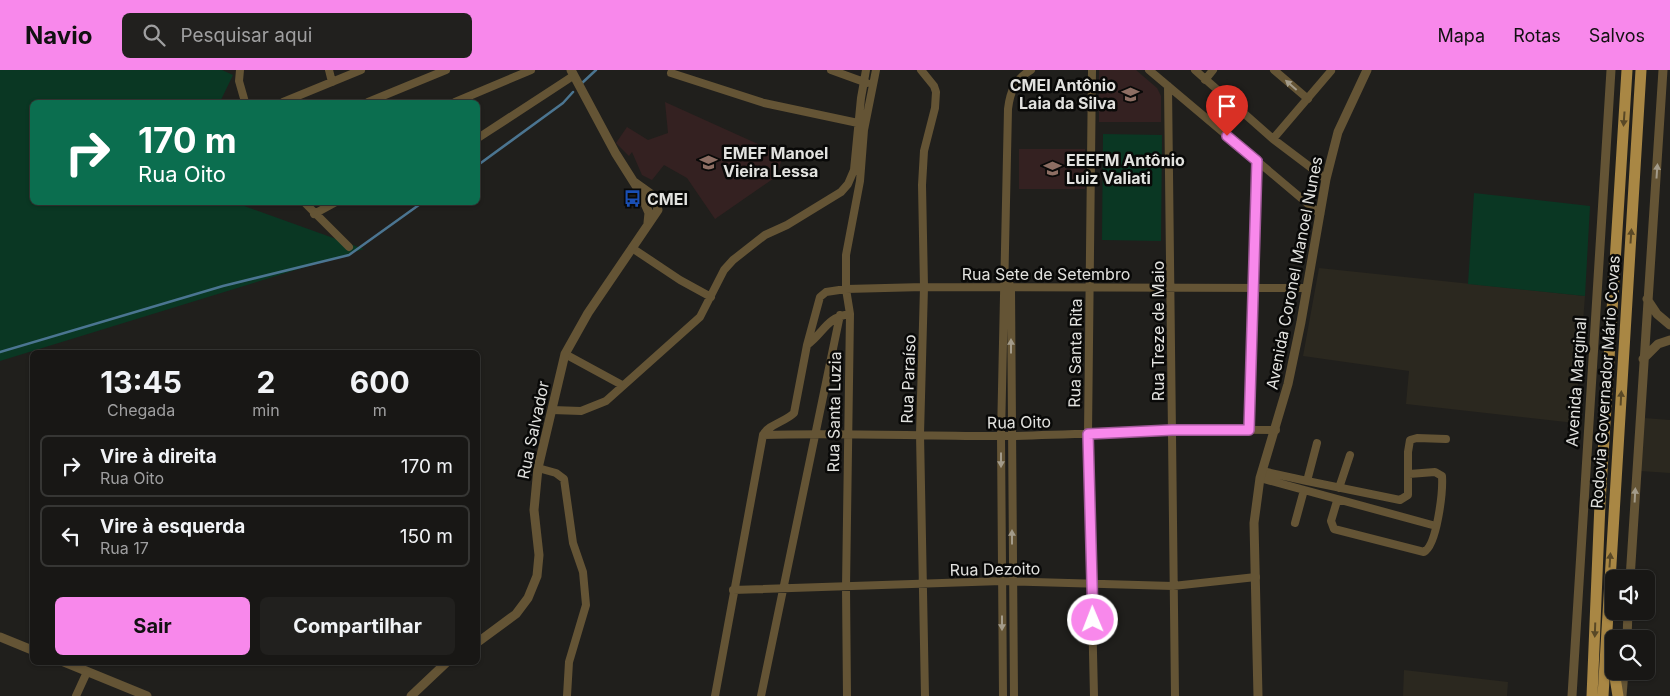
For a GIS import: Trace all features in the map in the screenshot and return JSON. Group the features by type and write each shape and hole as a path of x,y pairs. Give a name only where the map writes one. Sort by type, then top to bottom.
{"main road":[{"name":"Rodovia Governador Mário Covas","path":"1592,696 1600,503 1627,70"},
{"name":"Rodovia Governador Mário Covas","path":"1610,570 1641,70"},
{"name":"Rodovia Governador Mário Covas","path":"1603,696 1607,620"},
{"path":"1586,696 1594,676"},
{"path":"1616,680 1618,696"}],"street":[{"path":"240,70 239,81 244,100"},
{"path":"329,70 332,82"},
{"path":"288,100 361,70"},
{"path":"373,100 446,70"},
{"path":"460,100 531,70"},
{"path":"832,70 868,83"},
{"path":"866,70 868,83"},
{"path":"552,410 582,411 594,408 606,401 700,317 724,270 750,246 765,235 787,225 841,192 848,184 854,170 858,123 868,83 876,70"},
{"name":"Rua Paraíso","path":"921,70 934,86 936,92 935,108 922,168 924,287 920,434 925,696"},
{"path":"1014,696 1012,436 1007,288 1004,267 1008,109 1012,89 1021,76 1031,70"},
{"name":"Rua Santa Rita","path":"1092,70 1088,434 1094,696"},
{"path":"1149,70 1320,214"},
{"path":"1195,70 1273,140 1326,179"},
{"path":"1205,80 1214,70"},
{"path":"1274,70 1308,99"},
{"name":"Avenida Coronel Manoel Nunes","path":"1258,696 1254,516 1261,475 1276,430 1288,384 1326,179 1338,132 1367,70"},
{"name":"Avenida Marginal","path":"1572,696 1611,70"},
{"path":"1631,570 1663,70"},
{"path":"1273,140 1331,72"},
{"path":"480,137 572,73"},
{"name":"Rua Salvador","path":"480,641 516,614 528,598 537,576 539,555 534,510 538,468 566,354 588,313 658,210 659,205 655,197 634,182 572,73"},
{"path":"671,73 764,103 858,123"},
{"name":"Rua Santa Luzia","path":"847,696 846,588 850,314 846,289 846,255 860,181 868,83"},
{"name":"Rua Treze de Maio","path":"1168,86 1172,288 1174,696"},
{"path":"1249,430 1257,161"},
{"path":"306,205 349,247"},
{"path":"314,214 330,205"},
{"path":"632,248 680,280 711,297"},
{"name":"Rua Sete de Setembro","path":"807,345 820,297 826,292 846,289 924,287 1307,288"},
{"path":"1004,696 1001,436 1007,288"},
{"path":"1647,299 1657,314 1670,324"},
{"path":"714,696 763,435 768,429 789,418 794,413 807,345 817,338 832,319 840,315 850,314"},
{"path":"761,696 840,315"},
{"path":"1643,359 1658,344 1670,340"},
{"path":"566,354 622,386"},
{"name":"Rua Oito","path":"763,435 815,433 1012,436 1172,430 1276,430"},
{"path":"1261,475 1307,481 1400,500 1408,495 1408,444 1412,439 1446,439"},
{"path":"1307,481 1317,443"},
{"path":"1339,488 1350,455"},
{"path":"538,468 556,473 564,479 569,523 584,572 586,592 583,622 569,662 567,696"},
{"path":"1336,500 1332,521 1334,529 1424,552 1432,543 1442,476 1435,472 1409,474"},
{"path":"1261,475 1336,500 1436,526"},
{"path":"1295,523 1304,490"},
{"name":"Rua Dezoito","path":"734,590 1002,582 1092,582 1173,586 1256,577"},
{"path":"0,637 30,649"},
{"path":"71,665 147,696"},
{"path":"411,696 444,665"},
{"path":"76,696 87,672"},
{"path":"1622,696 1623,680"}],"shaded area":[{"name":"CMEI Antônio Laia da Silva","path":"1099,70 1136,70 1157,88 1161,96 1161,122 1099,122"},
{"name":"EMEF Manoel Vieira Lessa","path":"665,102 778,153 782,158 777,176 715,219 687,178 664,165 652,180 642,175 632,152 629,156 616,143 627,127 648,140 668,133"},
{"name":"EEEFM Antônio Luiz Valiati","path":"1019,149 1085,149 1085,189 1019,189"},
{"path":"1319,268 1585,296 1575,423 1406,404 1409,371 1303,356"},
{"path":"1644,418 1670,420 1670,473 1640,471"},
{"path":"1404,670 1508,682 1507,696 1403,696"}],"green space":[{"path":"0,70 222,70 233,75 221,100 30,100 30,205 242,205 364,249 36,350 30,350 30,352 0,361"},
{"path":"1103,134 1162,135 1161,241 1102,240"},
{"path":"1474,193 1590,206 1585,296 1468,284"}],"waterway":[{"path":"582,83 596,70"},
{"path":"480,164 563,103 573,92"},
{"path":"0,352 223,286 349,255 419,205"}],"place":[{"name":"CMEI Antônio Laia da Silva","path":"1130,94"},
{"name":"EMEF Manoel Vieira Lessa","path":"709,162"},
{"name":"EEEFM Antônio Luiz Valiati","path":"1052,169"},
{"name":"CMEI","path":"633,199"}],"route":[{"path":"1093,620 1088,434 1172,430 1249,430 1257,161 1227,136"}]}
